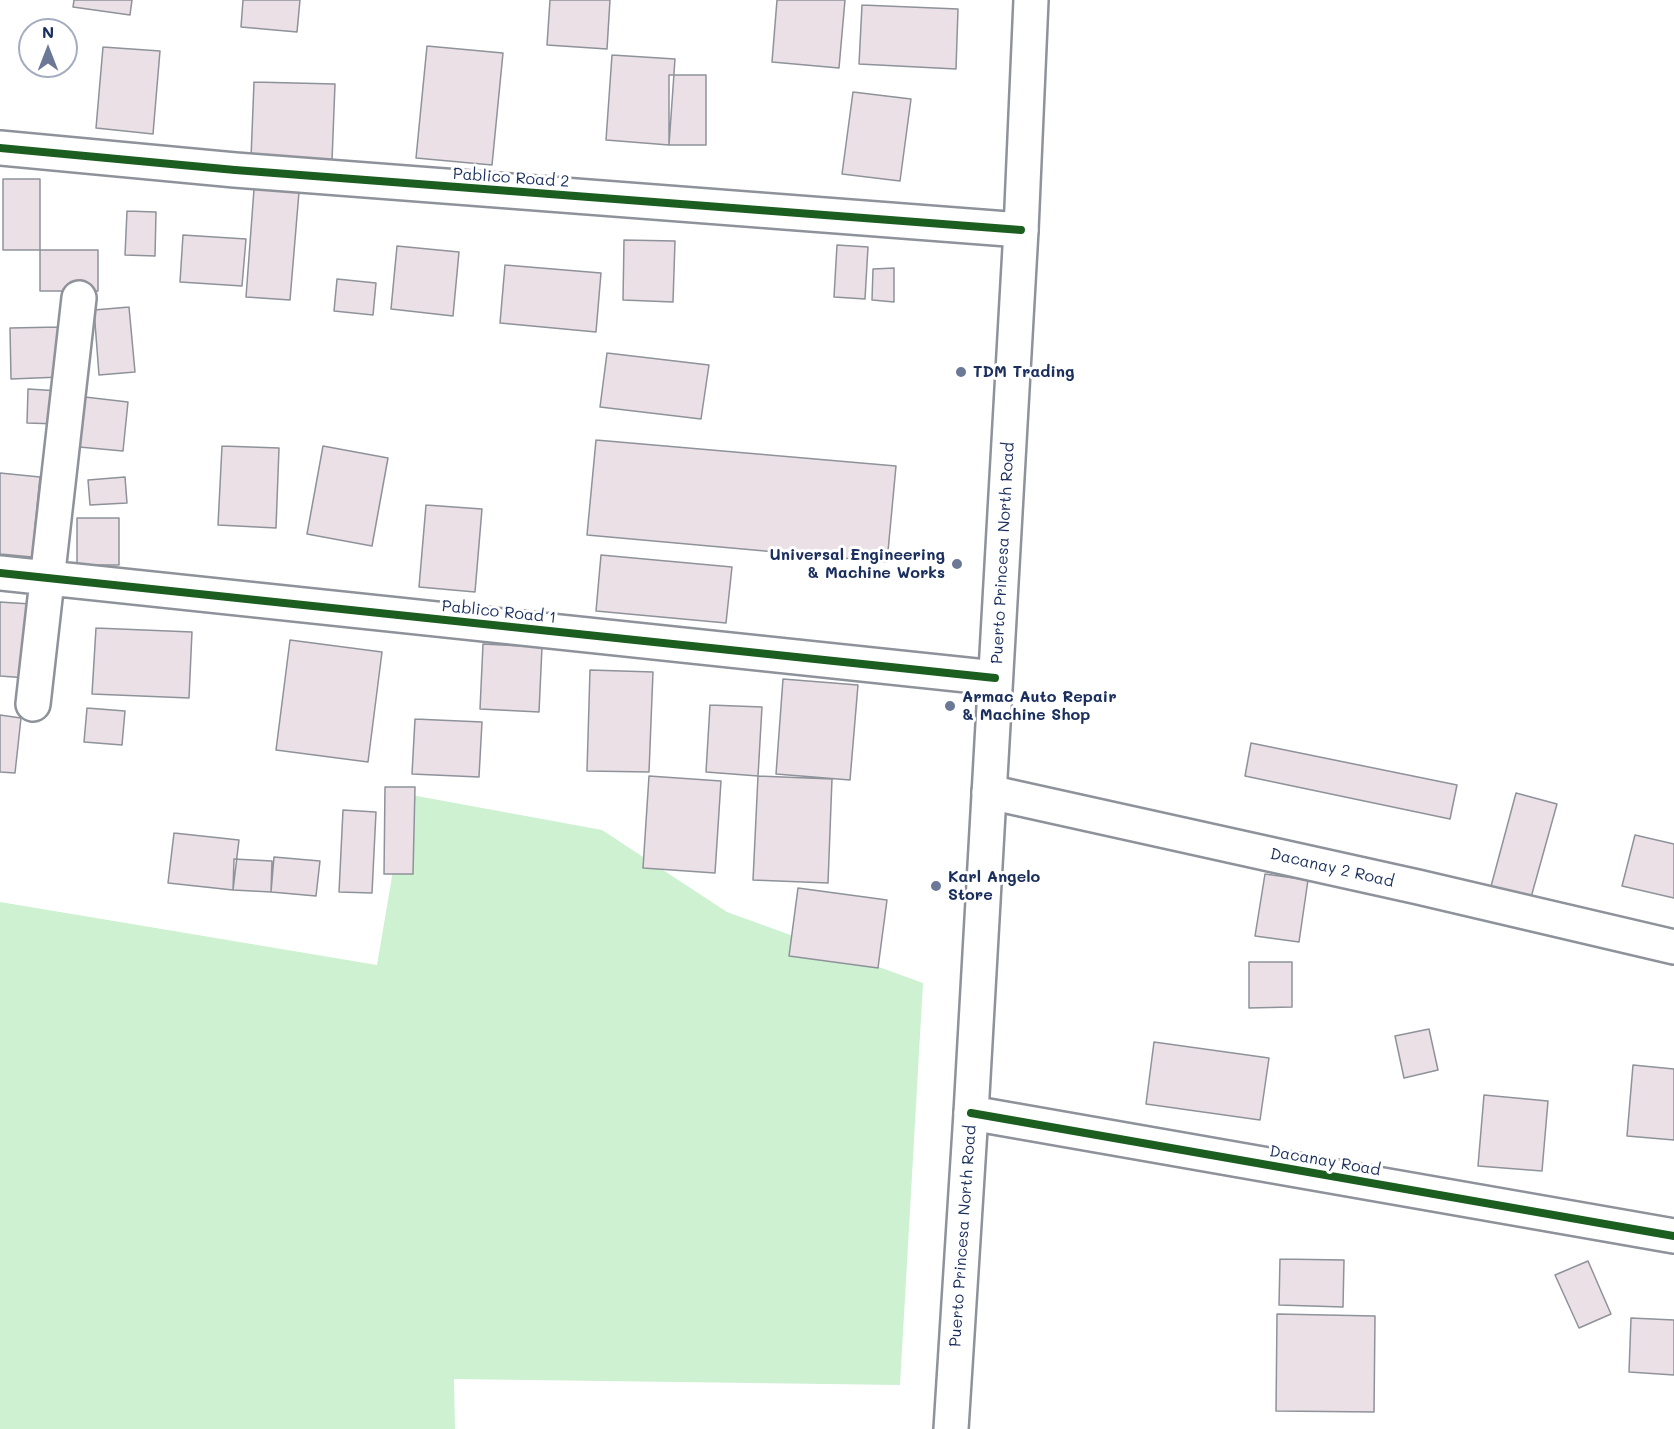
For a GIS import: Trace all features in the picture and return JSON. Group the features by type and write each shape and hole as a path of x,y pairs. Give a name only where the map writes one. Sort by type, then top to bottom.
{"street":[{"name":"Puerto Princesa North Road","path":"951,1429 1021,230 1030,0"},
{"name":"Pablico Road 2","path":"0,148 235,170 1021,230"},
{"path":"33,704 80,298"},
{"name":"Pablico Road 1","path":"0,573 996,678"},
{"name":"Dacanay 2 Road","path":"989,792 1418,887 1674,947"},
{"name":"Dacanay Road","path":"971,1113 1674,1236"}],"green space":[{"path":"406,794 602,830 727,912 923,983 900,1385 454,1379 455,1429 0,1429 0,902 377,965"}],"building":[{"path":"74,0 132,0 130,15 73,7"},
{"path":"243,0 300,0 297,32 241,27"},
{"path":"550,0 610,0 607,49 547,45"},
{"path":"777,0 845,0 839,68 772,62"},
{"path":"862,5 958,9 956,69 859,64"},
{"path":"427,46 503,53 492,165 416,158"},
{"path":"103,47 160,51 153,134 96,128"},
{"path":"612,55 675,59 669,145 606,140"},
{"path":"669,75 706,75 706,145 669,145"},
{"path":"254,82 335,84 332,161 251,158"},
{"path":"853,92 911,99 900,181 842,174"},
{"path":"3,179 40,179 40,250 3,250"},
{"path":"254,189 299,192 290,300 246,297"},
{"path":"127,211 156,212 155,256 125,255"},
{"path":"183,235 246,239 242,286 180,282"},
{"path":"624,240 675,241 673,302 623,300"},
{"path":"837,245 868,247 865,299 834,297"},
{"path":"397,246 459,252 453,316 391,309"},
{"path":"40,250 98,250 98,291 40,291"},
{"path":"505,265 601,273 596,332 500,323"},
{"path":"894,268 894,302 872,300 873,269"},
{"path":"337,279 376,283 373,315 334,311"},
{"path":"129,307 135,372 99,375 94,310"},
{"path":"59,327 61,377 11,379 10,328"},
{"path":"607,353 709,365 701,419 600,407"},
{"path":"28,389 60,391 58,424 27,423"},
{"path":"85,397 128,402 123,451 79,447"},
{"path":"596,440 896,466 887,562 587,535"},
{"path":"222,446 279,448 276,528 218,525"},
{"path":"323,446 388,458 372,546 307,534"},
{"path":"0,473 40,477 32,557 0,554"},
{"path":"125,477 127,503 90,505 88,480"},
{"path":"426,505 482,509 475,592 419,587"},
{"path":"77,518 119,518 119,565 77,565"},
{"path":"601,555 732,567 726,623 596,611"},
{"path":"0,602 31,604 27,678 0,676"},
{"path":"96,628 192,632 189,698 92,694"},
{"path":"290,640 382,652 368,762 276,750"},
{"path":"483,644 542,647 539,712 480,709"},
{"path":"590,670 653,672 649,772 587,771"},
{"path":"783,679 858,685 850,780 776,774"},
{"path":"710,705 762,707 758,776 706,772"},
{"path":"87,708 125,711 122,745 84,742"},
{"path":"0,715 21,718 15,773 0,772"},
{"path":"415,719 482,722 479,777 412,774"},
{"path":"1251,743 1457,785 1450,819 1245,776"},
{"path":"649,776 721,781 715,873 643,868"},
{"path":"758,776 832,779 828,883 753,880"},
{"path":"385,787 415,787 413,874 384,874"},
{"path":"1516,793 1557,804 1530,901 1490,890"},
{"path":"343,810 376,812 372,893 339,892"},
{"path":"174,833 239,840 233,890 168,883"},
{"path":"1635,835 1674,844 1674,898 1622,886"},
{"path":"274,857 320,861 316,896 271,892"},
{"path":"234,859 272,861 271,892 233,890"},
{"path":"1265,874 1308,880 1299,942 1255,936"},
{"path":"798,888 887,900 878,968 789,956"},
{"path":"1249,962 1292,962 1292,1007 1249,1008"},
{"path":"1429,1029 1438,1070 1404,1078 1395,1036"},
{"path":"1154,1042 1269,1058 1260,1120 1146,1104"},
{"path":"1633,1065 1674,1069 1674,1140 1627,1136"},
{"path":"1484,1095 1548,1101 1542,1171 1478,1166"},
{"path":"1280,1259 1344,1260 1343,1307 1279,1305"},
{"path":"1588,1261 1611,1314 1579,1328 1555,1275"},
{"path":"1277,1314 1375,1316 1374,1412 1276,1411"},
{"path":"1631,1318 1674,1320 1674,1375 1629,1372"}],"cycle path":[{"path":"0,148 235,170 1021,230"},
{"path":"0,573 995,678"},
{"path":"971,1113 1674,1236"}],"place":[{"name":"TDM Trading","path":"961,372"},
{"name":"Universal Engineering & Machine Works","path":"957,564"},
{"name":"Armac Auto Repair & Machine Shop","path":"950,706"},
{"name":"Karl Angelo Store","path":"936,886"}]}
